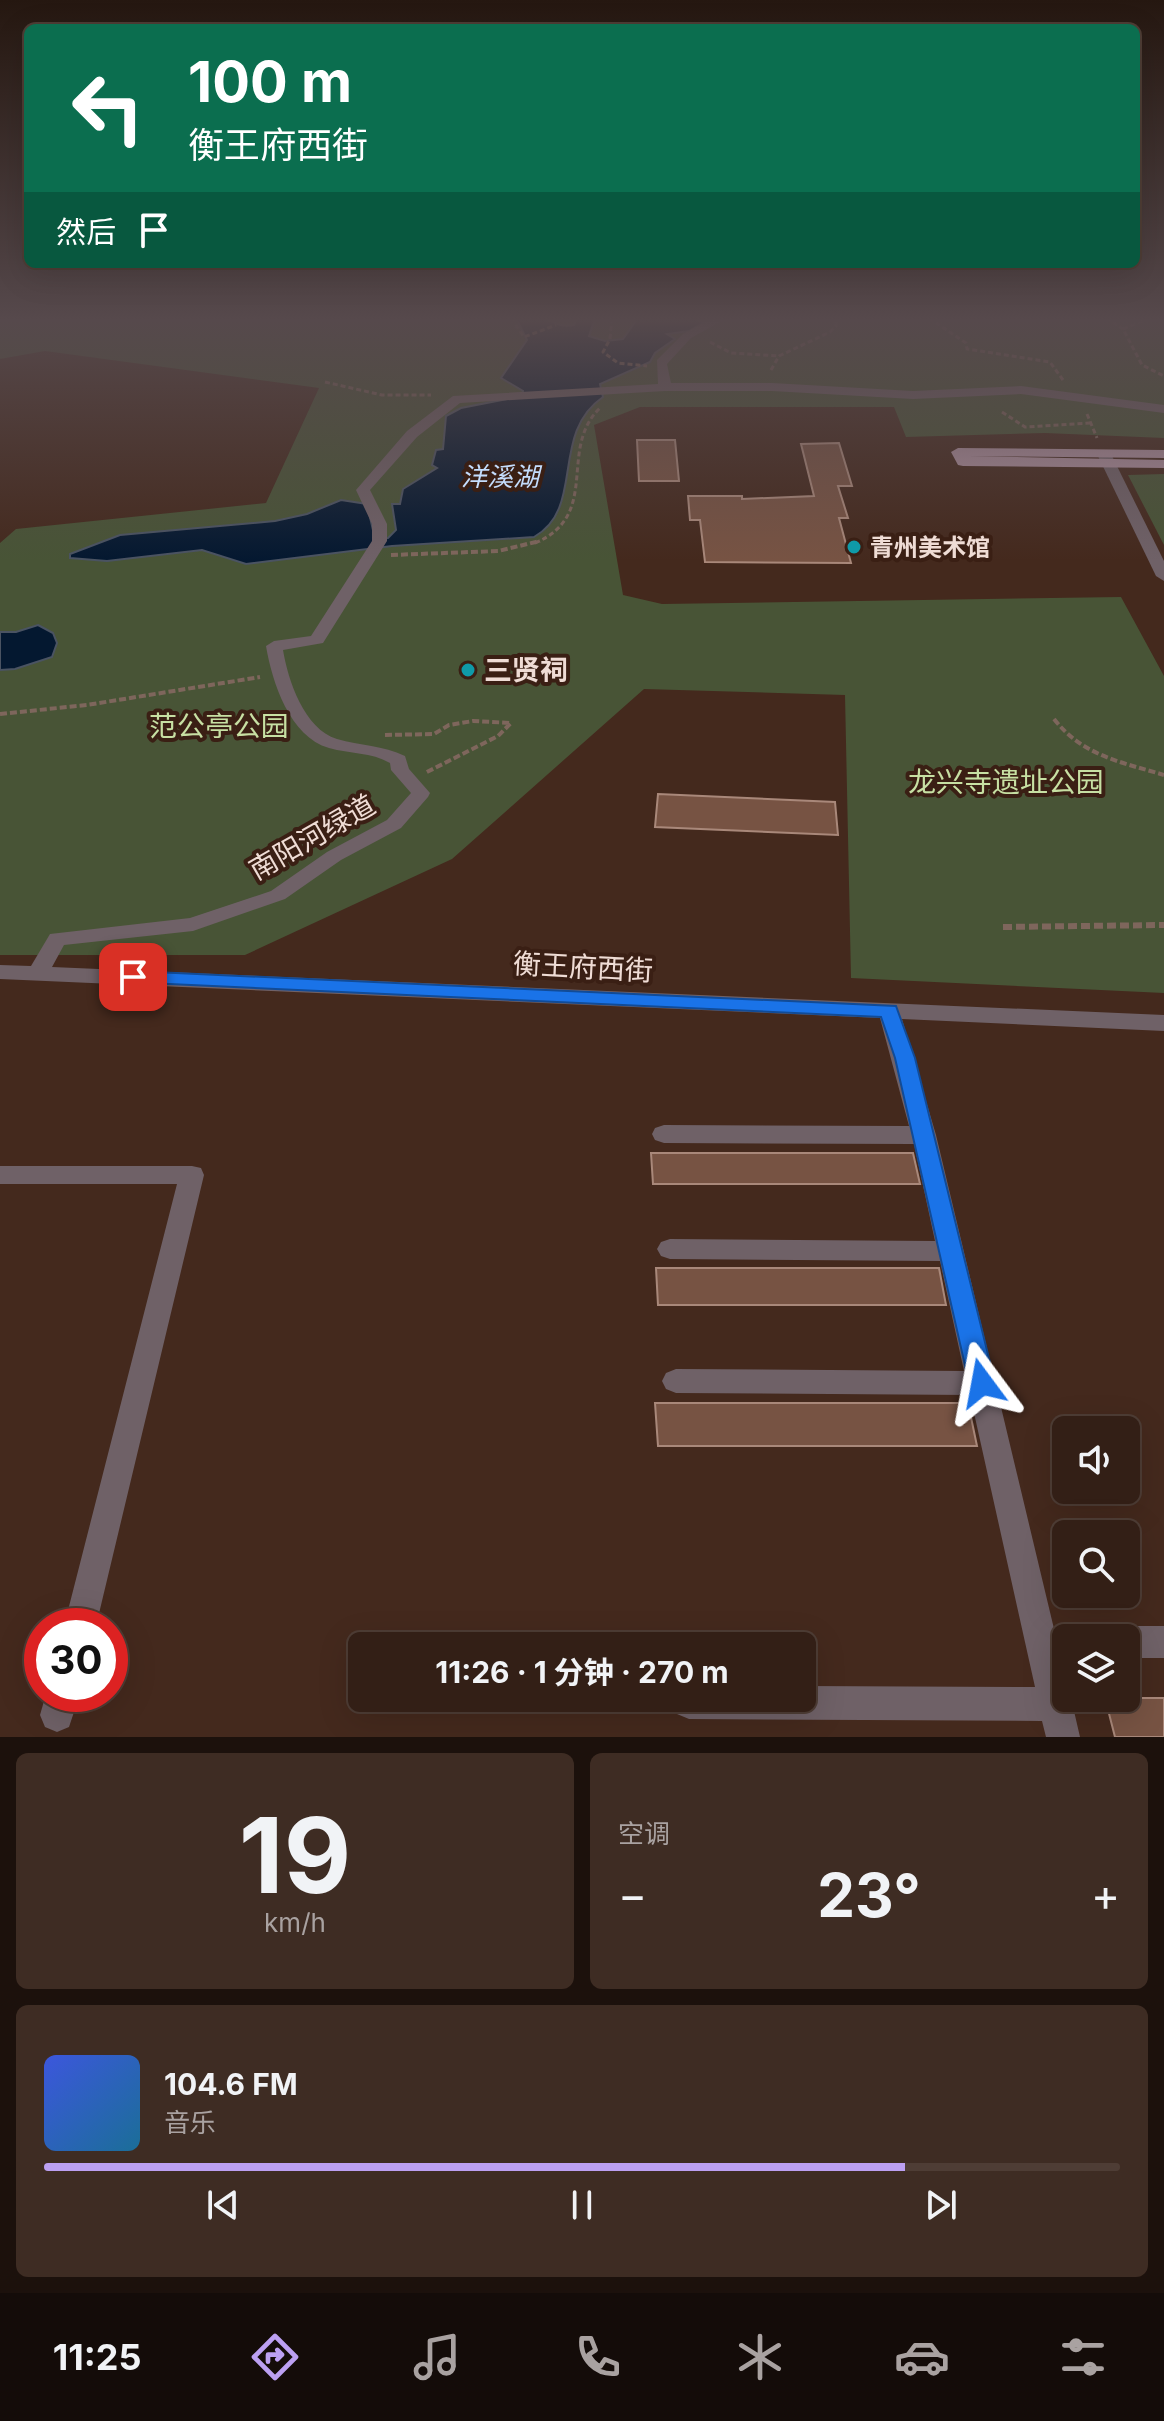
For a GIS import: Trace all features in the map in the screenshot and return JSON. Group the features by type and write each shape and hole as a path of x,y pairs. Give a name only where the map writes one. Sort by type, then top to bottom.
{"main road":[{"path":"1164,454 1106,459 963,462 958,452 1106,459 1164,464"}],"street":[{"path":"278,674 274,646 317,640 375,547 379,515 363,490 435,414 457,399"},
{"path":"1089,399 1164,409"},
{"path":"1106,459 1164,576"},
{"name":"南阳河绿道","path":"38,973 57,939 193,924 278,895 334,856 394,824 421,793 400,770 399,760 384,751 332,744 320,738 306,723 278,674"},
{"name":"衡王府西街","path":"0,972 1164,1023"},
{"path":"889,1011 924,1135 1052,1691"},
{"path":"664,1134 924,1135"},
{"path":"0,1175 192,1175 84,1608"},
{"path":"670,1249 951,1251"},
{"path":"676,1381 982,1383"},
{"path":"1140,1642 1164,1642"},
{"path":"816,1703 1052,1704"},
{"path":"1057,1712 1063,1737"}],"path":[{"path":"375,547 512,549 555,534 575,503 581,432 589,414 602,406"},
{"path":"1002,412 1025,427 1091,423"},
{"path":"0,714 87,705 278,674"},
{"path":"1054,719 1065,736 1095,754 1127,768 1164,775"},
{"path":"357,745 392,733 434,734 449,725 473,721 511,723 498,736 424,774 421,793"},
{"path":"1003,927 1164,925"}],"green space":[{"name":"范公亭公园","path":"314,399 1164,399 1164,438 1045,433 906,437 894,407 640,407 594,425 623,595 662,604 1121,597 1164,676 1164,993 851,978 845,695 644,689 452,859 245,955 0,955 0,543 16,529 266,503"},
{"path":"1164,474 1164,545 1128,475"}],"water":[{"name":"洋溪湖","path":"506,399 601,399 587,412 577,430 559,508 550,524 534,537 392,546 246,564 202,550 107,561 70,558 70,554 120,535 275,521 307,514 341,500 367,504 375,539 388,538 396,530 392,504 400,504 403,489 437,468 432,465 436,450 443,449 446,416 461,408"},
{"path":"38,625 53,633 57,643 52,657 15,669 0,670 0,632 16,632"}],"building":[{"path":"637,440 675,440 679,481 639,481"},
{"path":"839,443 852,486 838,486 848,518 839,518 851,563 705,562 700,520 690,520 688,496 742,496 742,499 814,496 801,444"},
{"path":"658,794 835,802 838,835 655,827"},
{"path":"651,1153 913,1153 920,1184 653,1184"},
{"path":"656,1268 939,1268 946,1305 658,1305"},
{"path":"655,1403 968,1403 977,1446 658,1446"},
{"path":"1140,1698 1164,1698 1164,1737 1115,1737 1109,1712 1140,1712"}],"place":[{"name":"青州美术馆","path":"854,547"},
{"name":"三贤祠","path":"468,670"}],"route":[{"path":"133,977 889,1011 905,1058 982,1383"}],"park label":[{"name":"龙兴寺遗址公园","path":"1006,782"}]}
